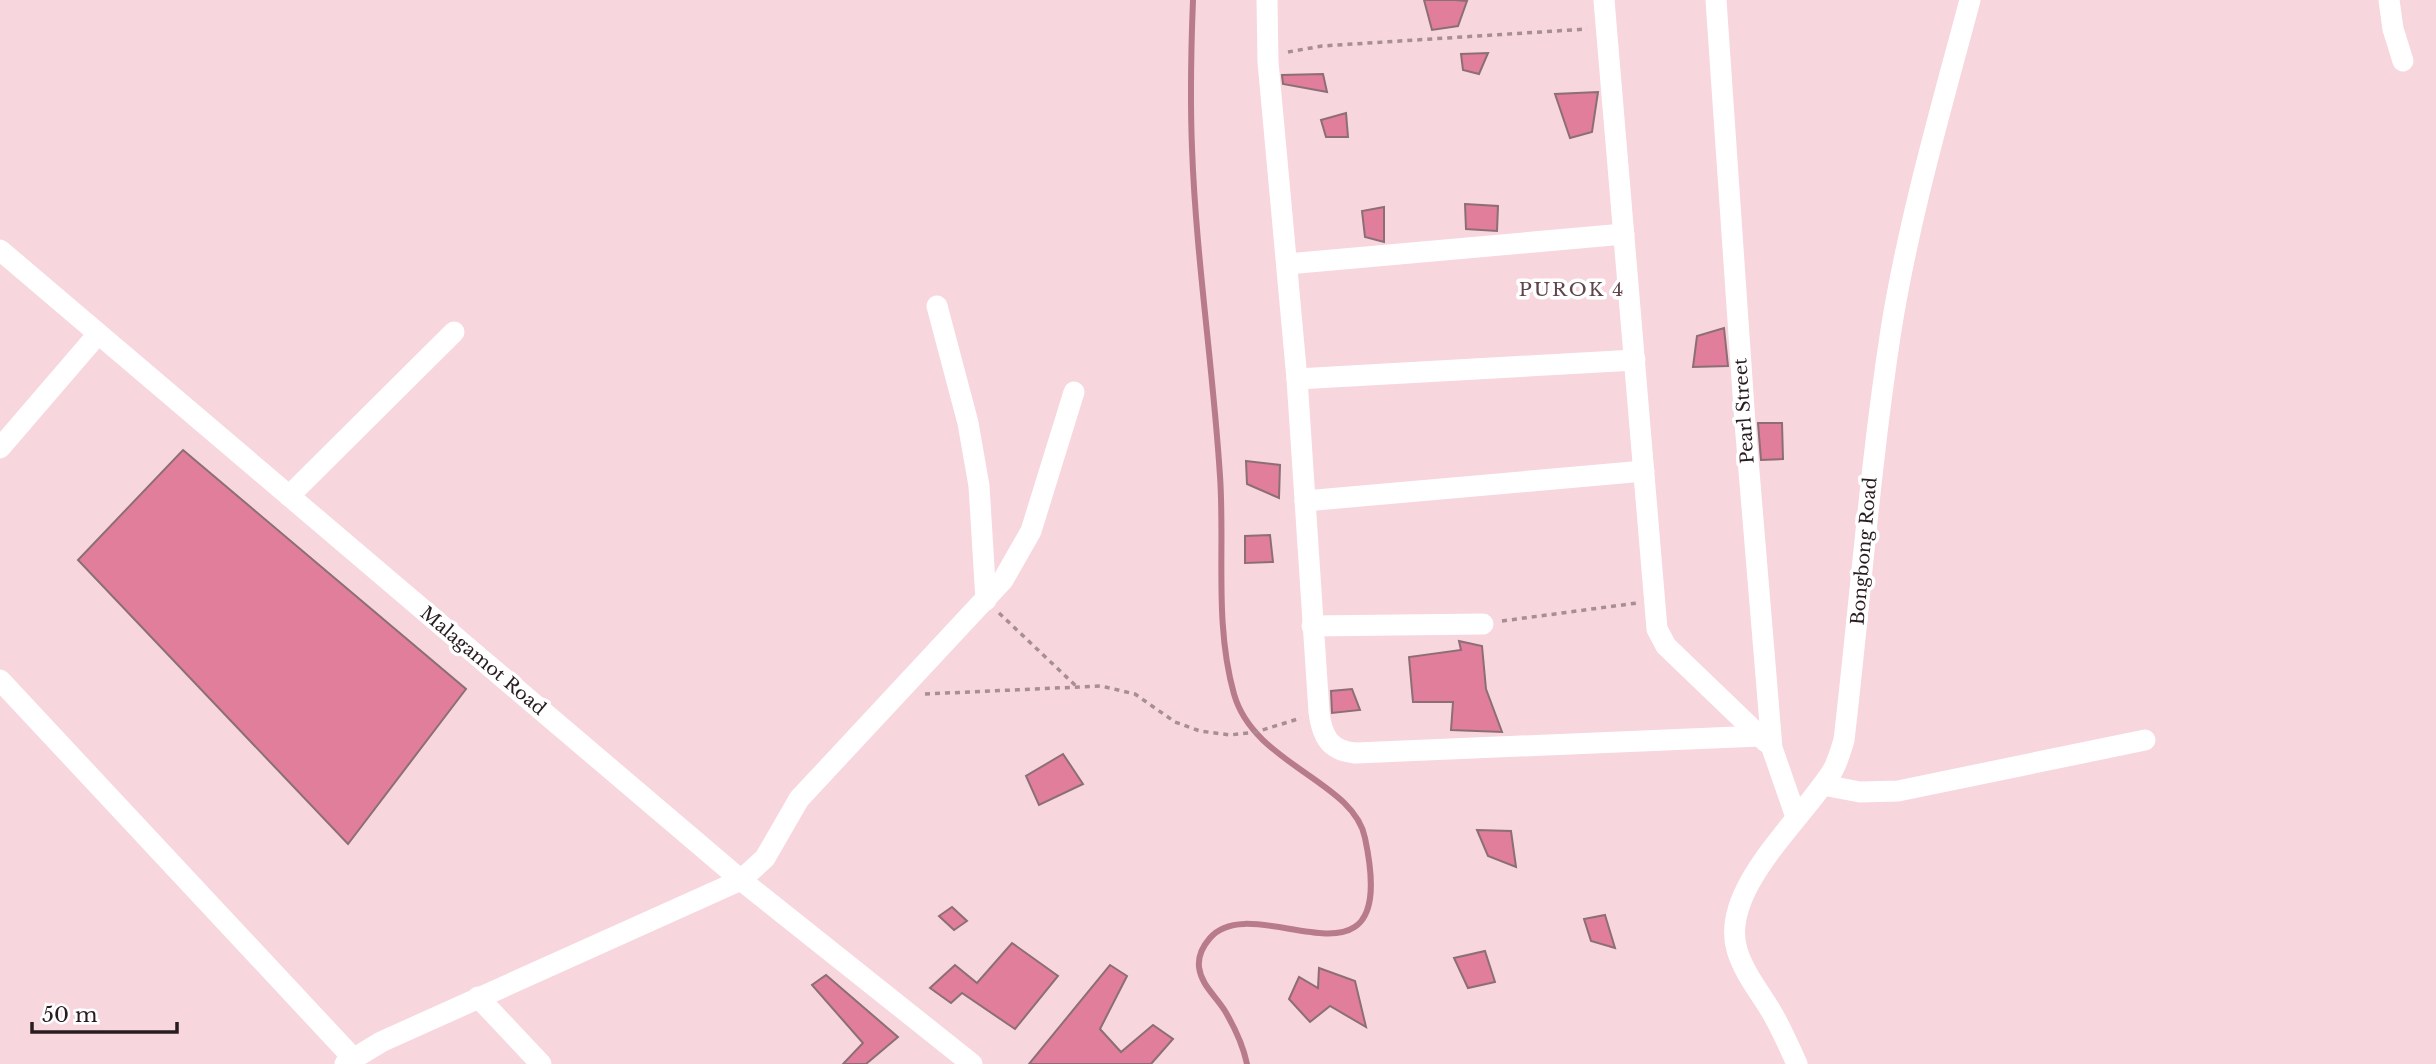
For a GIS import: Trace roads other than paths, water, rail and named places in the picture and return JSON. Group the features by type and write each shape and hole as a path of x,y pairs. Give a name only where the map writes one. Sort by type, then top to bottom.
{"street":[{"path":"1267,0 1268,62 1297,379 1319,712 1328,743 1337,750 1356,753 1766,742"},
{"path":"1604,0 1657,629 1666,646 1766,742"},
{"name":"Pearl Street","path":"1717,0 1766,742 1796,817"},
{"name":"Bongbong Road","path":"1797,1064 1772,1013 1746,972 1737,949 1734,927 1741,901 1757,873 1796,817 1823,785 1834,767 1844,740 1872,460 1904,260 1970,0"},
{"path":"2389,0 2393,29 2403,61"},
{"path":"1287,264 1624,234"},
{"name":"Malagamot Road","path":"0,250 741,880 972,1064"},
{"path":"937,306 968,423 977,474 986,600"},
{"path":"289,496 454,331"},
{"path":"0,448 98,334"},
{"path":"1297,379 1635,360"},
{"path":"0,680 349,1061 478,997 741,880 765,858 799,799 986,600 1009,571 1031,531 1074,393"},
{"path":"1305,501 1644,471"},
{"path":"1312,626 1483,624"},
{"path":"1823,785 1860,792 1898,791 2145,740"},
{"path":"478,997 541,1064"}],"waterway":[{"path":"1193,0 1191,129 1194,189 1220,476 1222,613 1228,667 1234,694 1245,718 1261,738 1343,801 1357,818 1365,838 1371,890 1363,919 1344,932 1318,933 1258,924 1231,926 1207,941 1199,959 1200,973 1232,1024 1247,1064"}],"district":[{"name":"PUROK 4","path":"1572,289"}]}
